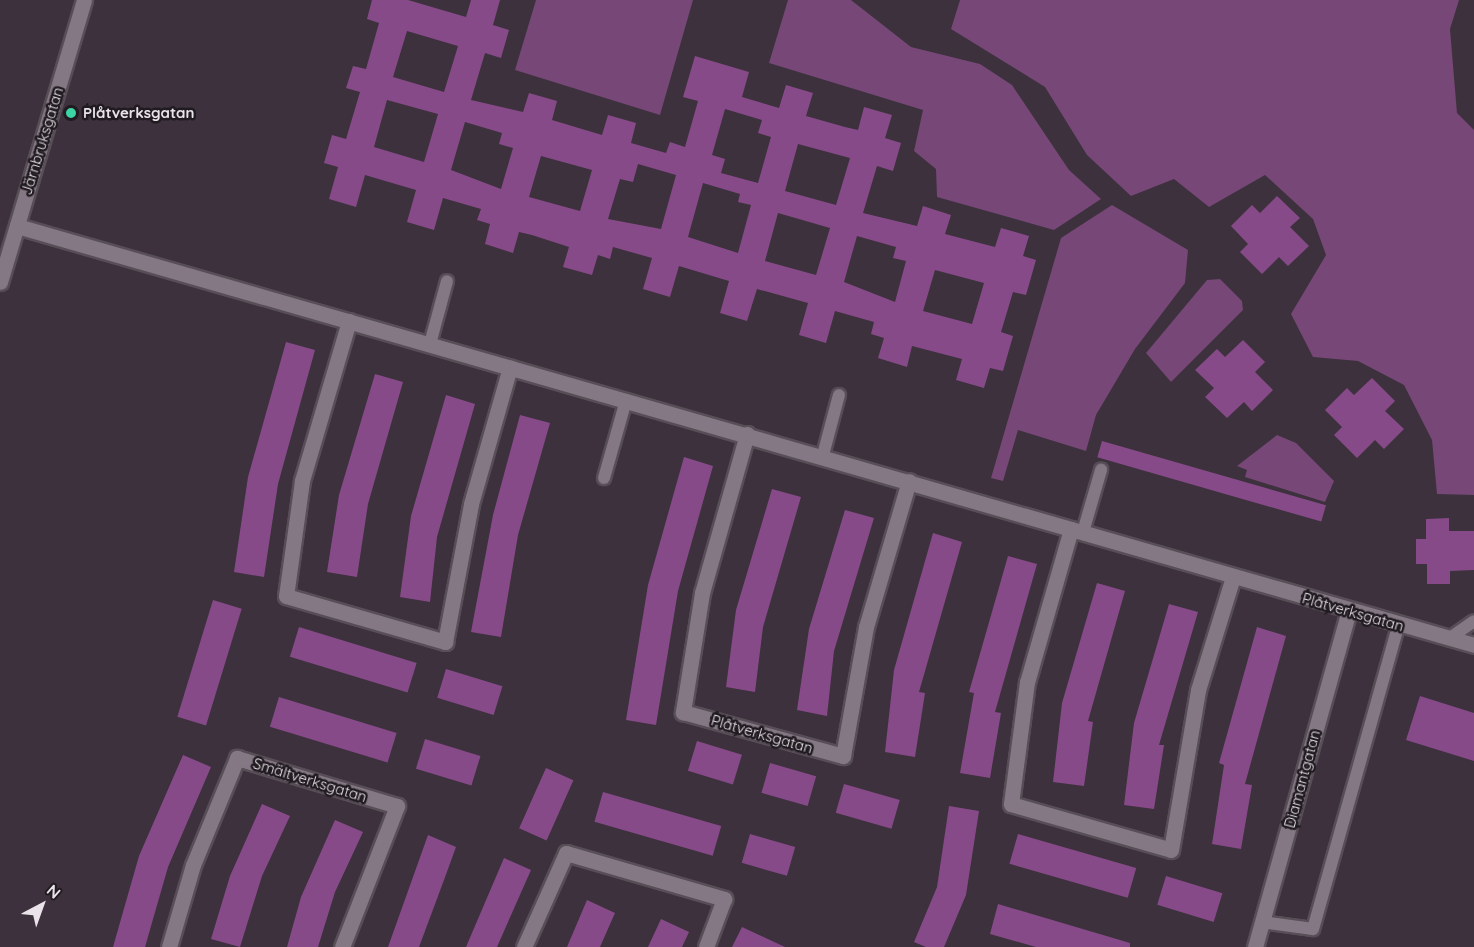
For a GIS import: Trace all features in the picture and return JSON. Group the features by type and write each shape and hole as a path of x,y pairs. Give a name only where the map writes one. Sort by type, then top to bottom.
{"street":[{"name":"Järnbruksgatan","path":"0,282 84,0"},
{"name":"Plåtverksgatan","path":"17,226 823,455 1233,578 1474,645"},
{"path":"349,321 302,481 286,596 445,642 469,511 510,367"},
{"name":"Plåtverksgatan","path":"747,434 702,593 683,712 843,756 866,627 909,482"},
{"path":"1077,530 1027,682 1011,804 1171,850 1198,690 1233,578"},
{"name":"Diamantgatan","path":"1255,947 1349,611"},
{"name":"Smältverksgatan","path":"169,947 193,865 237,758 397,806 342,947"},
{"path":"524,947 566,853 724,899 706,947"}],"lane":[{"path":"430,344 447,281"},
{"path":"823,455 839,394"},
{"path":"604,478 626,400"},
{"path":"1077,530 1101,470"},
{"path":"1450,639 1474,621"},
{"path":"1262,922 1312,929 1398,624"}],"shaded area":[{"path":"536,0 693,0 660,115 515,70"},
{"path":"788,0 851,0 911,47 980,64 1012,85 1069,170 1101,199 1054,230 937,197 936,169 914,151 923,110 769,63"},
{"path":"960,0 1459,0 1450,29 1457,113 1474,130 1474,495 1437,494 1432,440 1404,385 1358,361 1313,357 1291,314 1326,255 1313,219 1265,175 1209,207 1174,179 1131,196 1087,155 1045,87 951,29"},
{"path":"1112,205 1188,250 1185,283 1135,349 1096,415 1086,451 1018,430 1003,481 991,478 1061,238"},
{"path":"1220,279 1242,301 1243,310 1171,382 1146,353 1207,280"},
{"path":"1277,435 1296,443 1334,481 1325,502 1245,477 1247,470 1237,466"}],"building":[{"path":"372,0 408,0 466,17 471,0 500,0 493,25 509,30 501,58 485,53 471,100 523,112 529,93 557,101 552,120 602,135 608,115 636,123 631,143 666,153 670,142 685,147 698,101 683,97 695,56 749,72 742,97 779,108 786,85 813,93 806,116 858,130 864,107 892,115 885,138 901,143 893,171 877,166 863,213 917,226 923,206 951,215 945,234 995,247 1001,228 1029,236 1023,256 1036,260 1026,295 1013,292 1001,332 1013,336 1003,371 990,368 984,388 956,380 962,359 912,346 907,367 878,358 884,338 871,334 874,322 835,311 826,343 799,335 808,303 757,289 747,321 720,313 729,281 679,266 670,297 643,289 652,258 613,247 610,259 598,255 592,275 563,267 569,247 532,235 519,232 513,253 485,244 490,224 477,220 481,209 443,198 434,230 407,222 416,190 365,175 356,207 329,199 338,167 324,163 332,135 346,139 360,92 346,88 353,66 366,69 379,23 367,19","holes":["407,31 458,46 444,92 393,77","387,100 438,114 424,162 374,147","725,109 762,120 758,133 771,137 758,183 721,173 725,159 712,155","465,122 502,133 499,144 513,148 501,189 451,170","798,144 850,158 836,205 785,191","541,156 592,170 580,211 529,197","638,164 676,175 661,229 608,219 620,179 633,182","703,183 740,194 738,202 751,205 738,253 688,237","778,213 830,228 816,275 765,261","857,236 896,247 893,258 906,261 895,302 844,282","935,270 984,283 972,324 923,311"]},
{"path":"1277,196 1300,218 1290,227 1309,246 1288,266 1279,257 1262,274 1240,252 1248,244 1231,226 1252,205 1260,213"},
{"path":"1243,340 1265,362 1255,372 1273,390 1252,411 1244,402 1227,418 1205,397 1214,388 1195,370 1217,349 1225,357"},
{"path":"286,342 315,350 278,484 264,577 234,572 248,477"},
{"path":"375,374 403,382 368,504 357,577 327,572 339,495"},
{"path":"1372,378 1395,401 1385,411 1404,429 1384,449 1375,440 1357,458 1334,435 1342,427 1325,410 1347,388 1354,395"},
{"path":"446,395 475,404 437,537 430,602 400,597 411,516"},
{"path":"520,415 550,423 518,535 501,637 471,632 493,515"},
{"path":"1102,441 1326,505 1321,522 1097,457"},
{"path":"684,457 713,466 678,591 656,725 626,720 648,585"},
{"path":"772,489 801,497 763,627 755,692 726,687 736,610"},
{"path":"845,510 874,518 834,651 827,716 797,710 809,629"},
{"path":"1449,518 1449,531 1474,531 1474,570 1450,571 1450,584 1427,584 1427,564 1416,564 1416,539 1426,539 1426,519"},
{"path":"933,533 962,542 919,692 925,693 915,757 885,752 894,670"},
{"path":"1008,556 1037,564 995,712 1001,713 990,778 960,773 974,693 969,692"},
{"path":"1097,583 1125,591 1088,721 1093,722 1084,786 1053,782 1062,703"},
{"path":"213,600 242,609 206,725 177,717"},
{"path":"1169,604 1198,612 1159,745 1164,745 1154,809 1124,805 1134,723"},
{"path":"299,627 417,663 408,693 290,657"},
{"path":"1257,627 1286,636 1245,784 1252,785 1241,849 1212,844 1224,765 1219,763"},
{"path":"446,669 502,686 494,715 437,698"},
{"path":"1420,696 1474,713 1474,761 1406,740"},
{"path":"279,697 397,733 388,763 270,727"},
{"path":"425,739 480,756 471,786 416,769"},
{"path":"697,741 742,755 733,784 688,771"},
{"path":"183,755 211,767 168,867 145,947 113,947 139,856"},
{"path":"770,763 816,776 808,806 761,793"},
{"path":"546,768 573,780 547,840 519,828"},
{"path":"844,784 900,800 891,829 836,813"},
{"path":"603,792 721,826 713,856 594,822"},
{"path":"262,804 290,816 262,876 240,947 211,939 230,876"},
{"path":"949,806 979,811 966,895 944,947 926,947 914,942 937,887"},
{"path":"335,820 363,832 335,892 318,947 287,947 301,897"},
{"path":"750,834 795,847 787,876 742,863"},
{"path":"1018,834 1136,868 1128,898 1009,864"},
{"path":"428,835 456,847 419,947 388,947"},
{"path":"504,858 531,870 497,947 466,947"},
{"path":"1166,876 1222,893 1214,922 1157,905"},
{"path":"587,900 615,913 600,947 567,947"},
{"path":"998,904 1130,943 1130,947 1036,947 990,934"},
{"path":"661,919 689,932 682,947 648,947"},
{"path":"742,927 785,947 732,947"}],"place":[{"name":"Plåtverksgatan","path":"71,113"}]}
